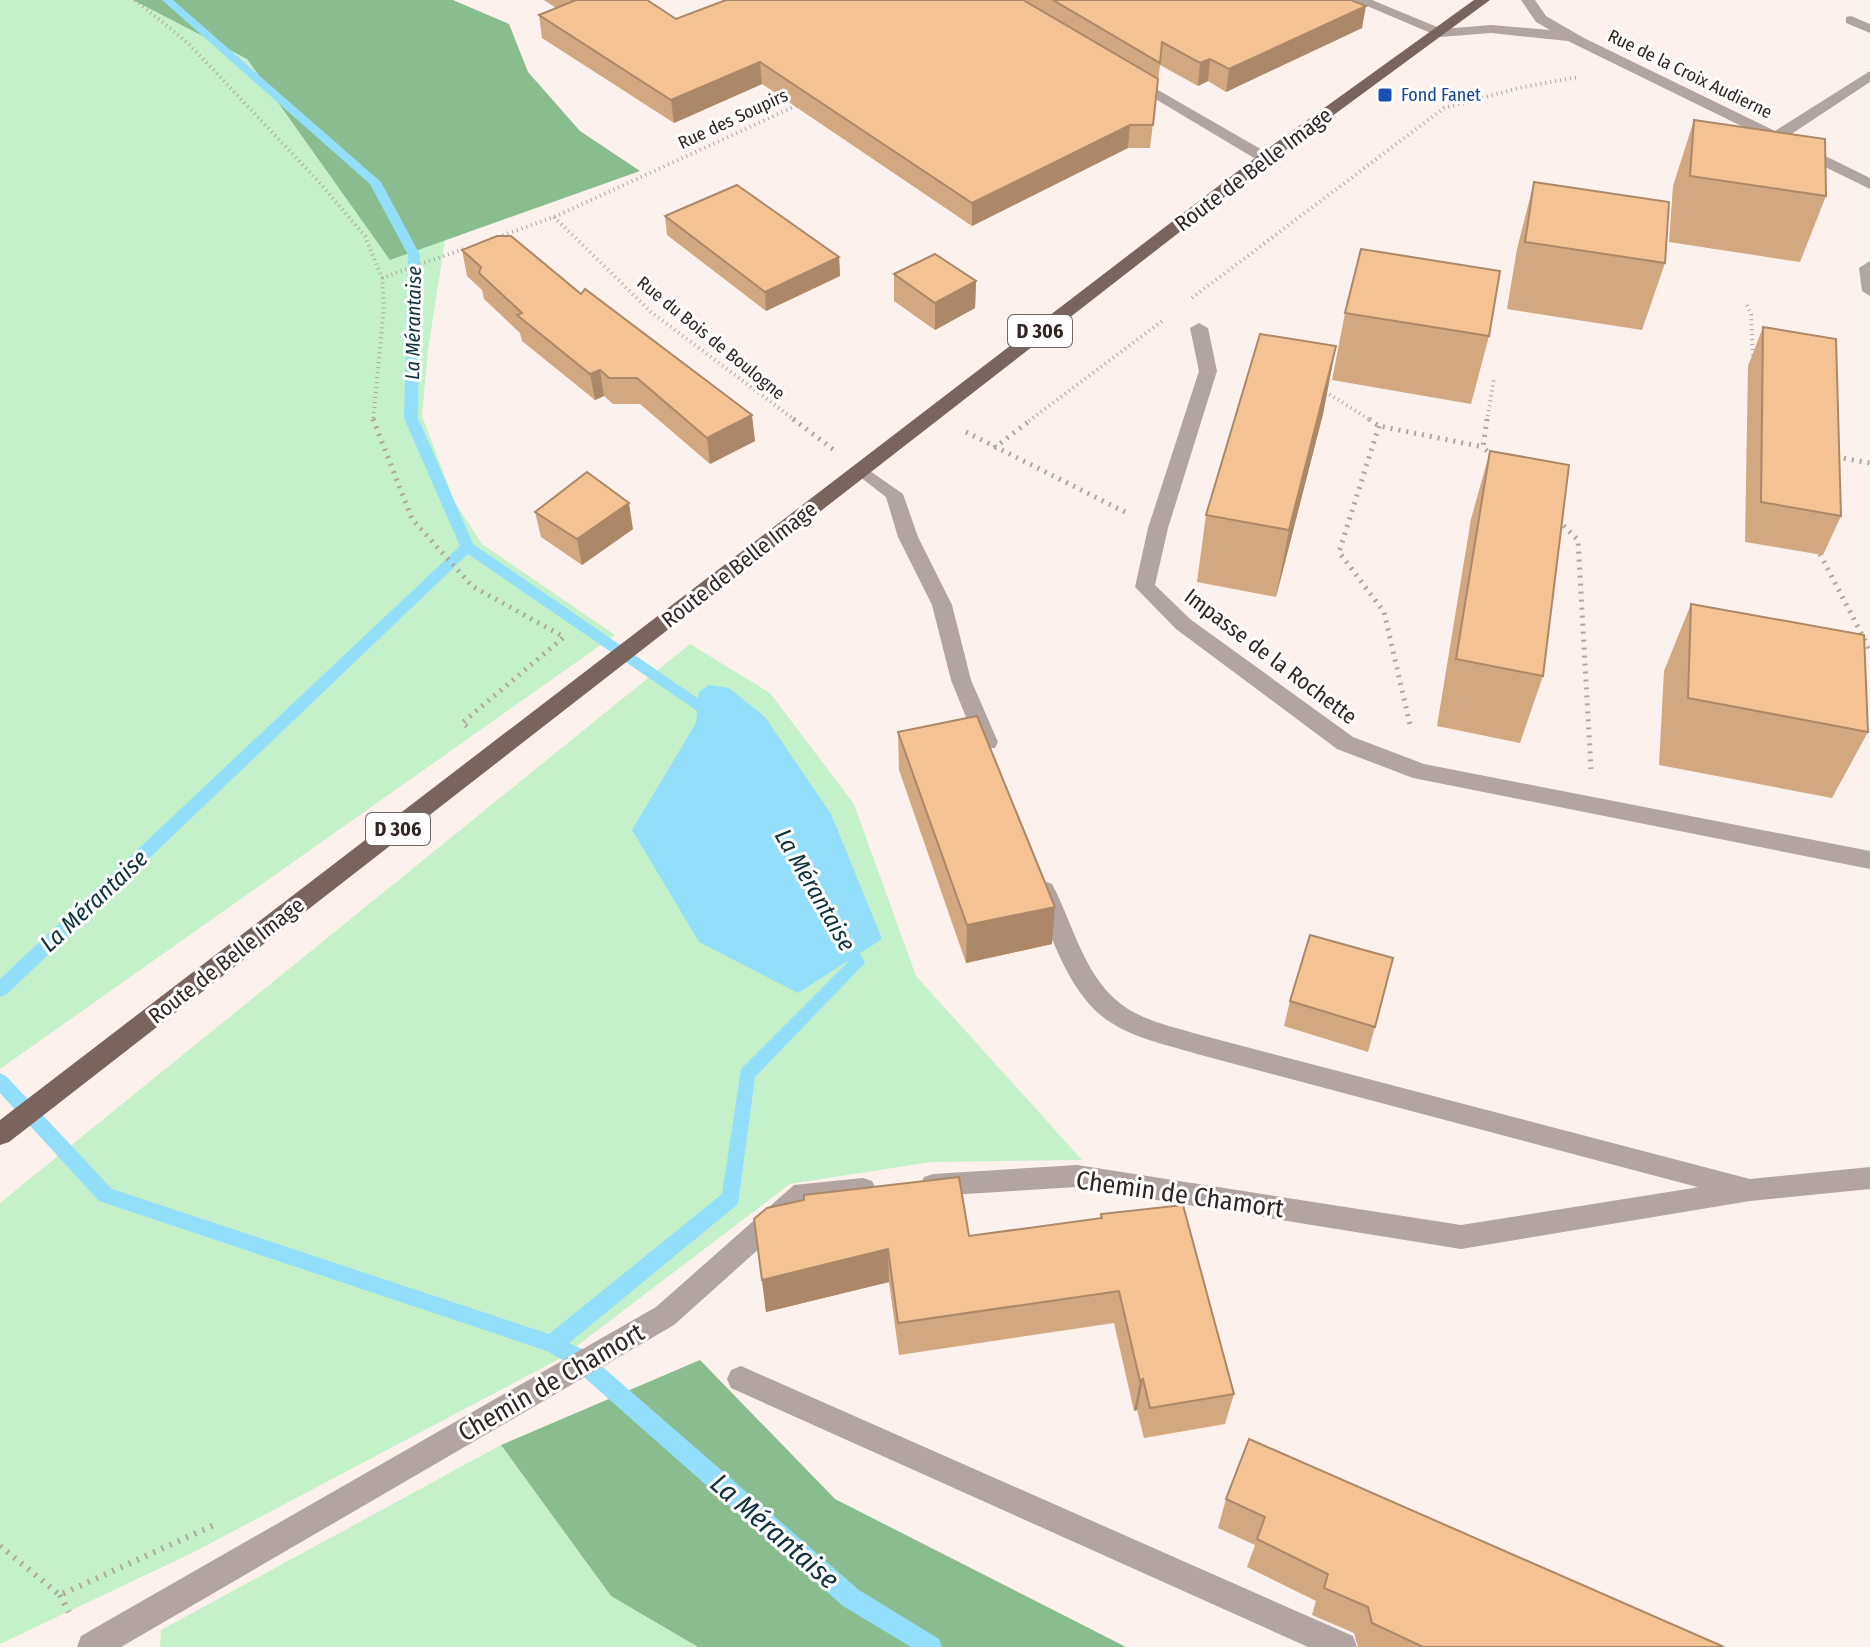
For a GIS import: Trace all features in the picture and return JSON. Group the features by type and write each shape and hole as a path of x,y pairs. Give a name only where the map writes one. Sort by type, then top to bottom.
{"main road":[{"name":"Route de Belle Image","path":"2,1132 1265,158 1483,0"}],"street":[{"path":"1360,0 1440,33"},
{"name":"Rue de la Croix Audierne","path":"1528,0 1541,19 1579,41 1870,184"},
{"path":"1851,20 1870,29"},
{"name":"Rue de la Croix Audierne","path":"1440,33 1491,29 1539,32 1579,41"},
{"path":"1119,72 1265,158"},
{"path":"1775,138 1870,75"},
{"path":"1870,266 1867,268 1870,291"},
{"name":"Impasse de la Rochette","path":"1199,328 1208,371 1158,528 1145,587 1183,624 1345,743 1421,772 1870,860"},
{"path":"860,470 894,494 908,537 942,605 961,680 998,769"},
{"path":"1037,873 1060,932 1101,1002 1134,1023 1197,1044 1750,1190"},
{"name":"Chemin de Chamort","path":"92,1647 665,1316 803,1193 1077,1176 1461,1237 1750,1190 1870,1178"},
{"path":"741,1379 1342,1647"}],"path":[{"path":"135,0 188,43 319,182 365,236 382,278 384,306 373,421 412,519 472,586 564,637 462,723 501,750"},
{"path":"1182,306 1444,108 1523,87 1631,68"},
{"name":"Rue des Soupirs","path":"497,238 554,217 802,103"},
{"name":"Rue du Bois de Boulogne","path":"554,217 651,312 860,470"},
{"path":"382,278 468,248"},
{"path":"1747,305 1751,315 1753,367"},
{"path":"994,448 1169,316"},
{"path":"1483,447 1494,378"},
{"path":"1308,386 1321,389 1379,426 1483,447 1504,467"},
{"path":"932,414 994,448 1158,528"},
{"path":"1379,426 1339,552 1384,612 1421,772"},
{"path":"1828,455 1870,463"},
{"path":"1557,519 1578,540 1593,806"},
{"path":"1820,554 1870,650"}],"green space":[{"path":"0,0 133,0 247,59 390,259 445,240 428,350 422,416 454,501 482,544 615,635 0,1069"},
{"path":"133,0 453,0 509,24 528,72 580,131 640,171 390,260 247,59"},
{"path":"690,644 770,693 854,804 916,976 1082,1160 931,1162 790,1184 561,1358 192,1553 0,1644 0,1203"},
{"path":"700,1360 835,1499 1126,1647 698,1647 611,1596 501,1445"},
{"path":"501,1445 611,1596 698,1647 160,1647 161,1630"}],"water":[{"path":"709,685 729,688 765,717 831,814 882,939 798,993 699,942 632,830 696,723 699,692"}],"building":[{"path":"572,0 647,0 676,19 726,0 1023,0 1158,79 1153,125 1130,125 972,203 760,62 671,100 539,15"},
{"path":"1053,0 1351,0 1366,6 1229,69 1210,59 1200,63 1162,42 1160,63"},
{"path":"1694,120 1825,139 1826,196 1690,176"},
{"path":"1534,182 1669,202 1665,263 1525,242"},
{"path":"737,185 839,257 765,292 665,216"},
{"path":"497,236 511,236 581,294 585,289 752,415 707,438 637,378 609,378 600,370 590,374 517,315 522,313 479,273 481,267 462,250"},
{"path":"1361,249 1500,271 1489,336 1345,313"},
{"path":"935,254 976,281 935,303 894,274"},
{"path":"1763,327 1836,339 1841,516 1761,502"},
{"path":"1260,334 1336,346 1289,530 1206,515"},
{"path":"1490,451 1569,465 1543,676 1456,659"},
{"path":"587,472 629,503 577,539 535,512"},
{"path":"1691,604 1864,635 1868,732 1688,698"},
{"path":"977,716 1055,907 967,925 898,732"},
{"path":"1310,935 1393,958 1375,1027 1290,1001"},
{"path":"959,1177 969,1236 1102,1218 1101,1214 1183,1205 1234,1394 1150,1408 1143,1379 1140,1381 1119,1291 898,1323 888,1249 762,1280 754,1219 767,1208 804,1200 804,1195"},
{"path":"1249,1439 1724,1647 1423,1647 1372,1623 1368,1607 1324,1588 1328,1574 1257,1539 1265,1517 1226,1499"}],"waterway":[{"name":"La Mérantaise","path":"167,0 375,182 414,255 411,418 467,547"},
{"name":"La Mérantaise","path":"0,990 467,547"},
{"name":"La Mérantaise","path":"467,547 714,715"},
{"name":"La Mérantaise","path":"552,1344 731,1198 747,1074 857,963 844,940"},
{"name":"La Mérantaise","path":"0,1081 106,1195 552,1344"},
{"name":"La Mérantaise","path":"552,1344 575,1356 851,1598 931,1647"}],"place":[{"name":"Fond Fanet","path":"1385,95"}]}
